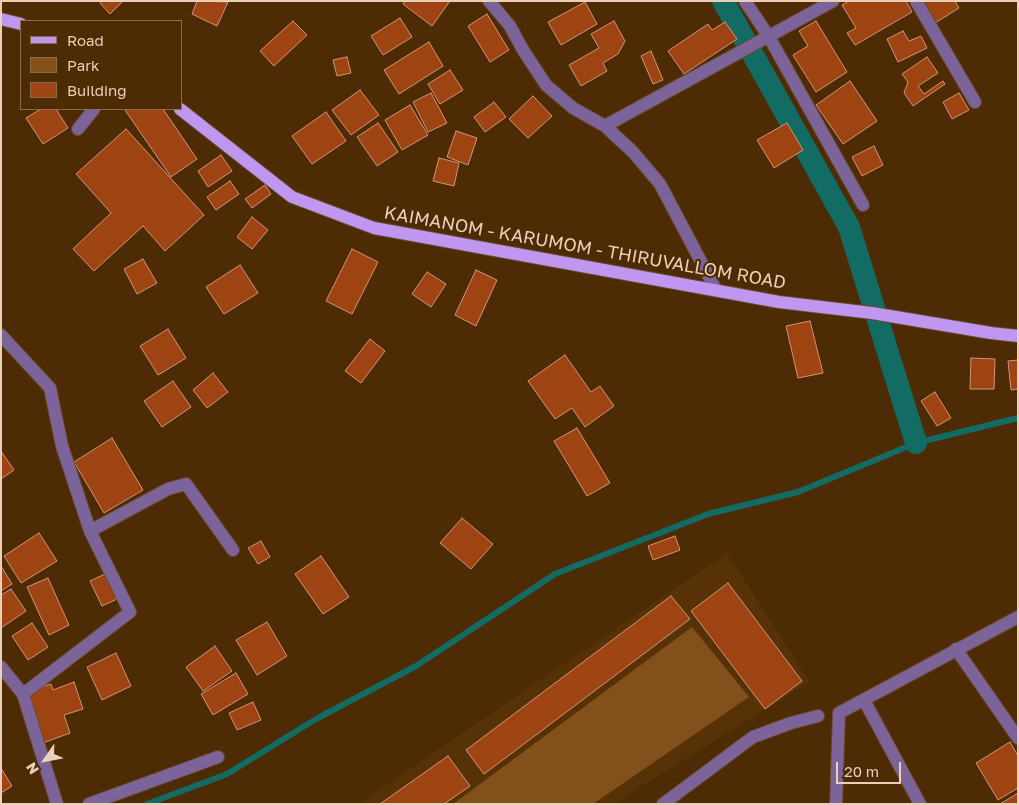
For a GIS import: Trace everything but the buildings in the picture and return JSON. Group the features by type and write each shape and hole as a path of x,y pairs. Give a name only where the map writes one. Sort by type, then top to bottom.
{"main road":[{"path":"1,19 20,24"},
{"name":"KAIMANOM - KARUMOM - THIRUVALLOM ROAD","path":"181,110 292,196 374,228 779,302 876,313 1018,336"}],"street":[{"path":"489,1 510,26 546,85 573,108 605,126 633,152 660,184 716,290"},
{"path":"745,1 769,37 863,205"},
{"path":"605,126 832,1"},
{"path":"916,1 975,102"},
{"path":"78,129 93,110"},
{"path":"1,335 50,388 62,446 90,531 130,612 23,694"},
{"path":"90,531 168,489 186,484 232,550"},
{"path":"836,804 839,713 1018,616"},
{"path":"956,649 1018,738"},
{"path":"1,668 23,694 57,804"},
{"path":"864,700 920,804"},
{"path":"663,804 753,738 791,722 818,716"},
{"path":"89,804 218,757"}],"shaded area":[{"path":"727,553 810,682 613,804 358,804"}],"green space":[{"path":"692,627 749,697 593,804 453,804"}],"waterway":[{"path":"723,1 849,227 916,443"},
{"path":"147,804 227,774 316,719 416,666 555,574 708,514 798,492 916,443 1018,418"}]}
